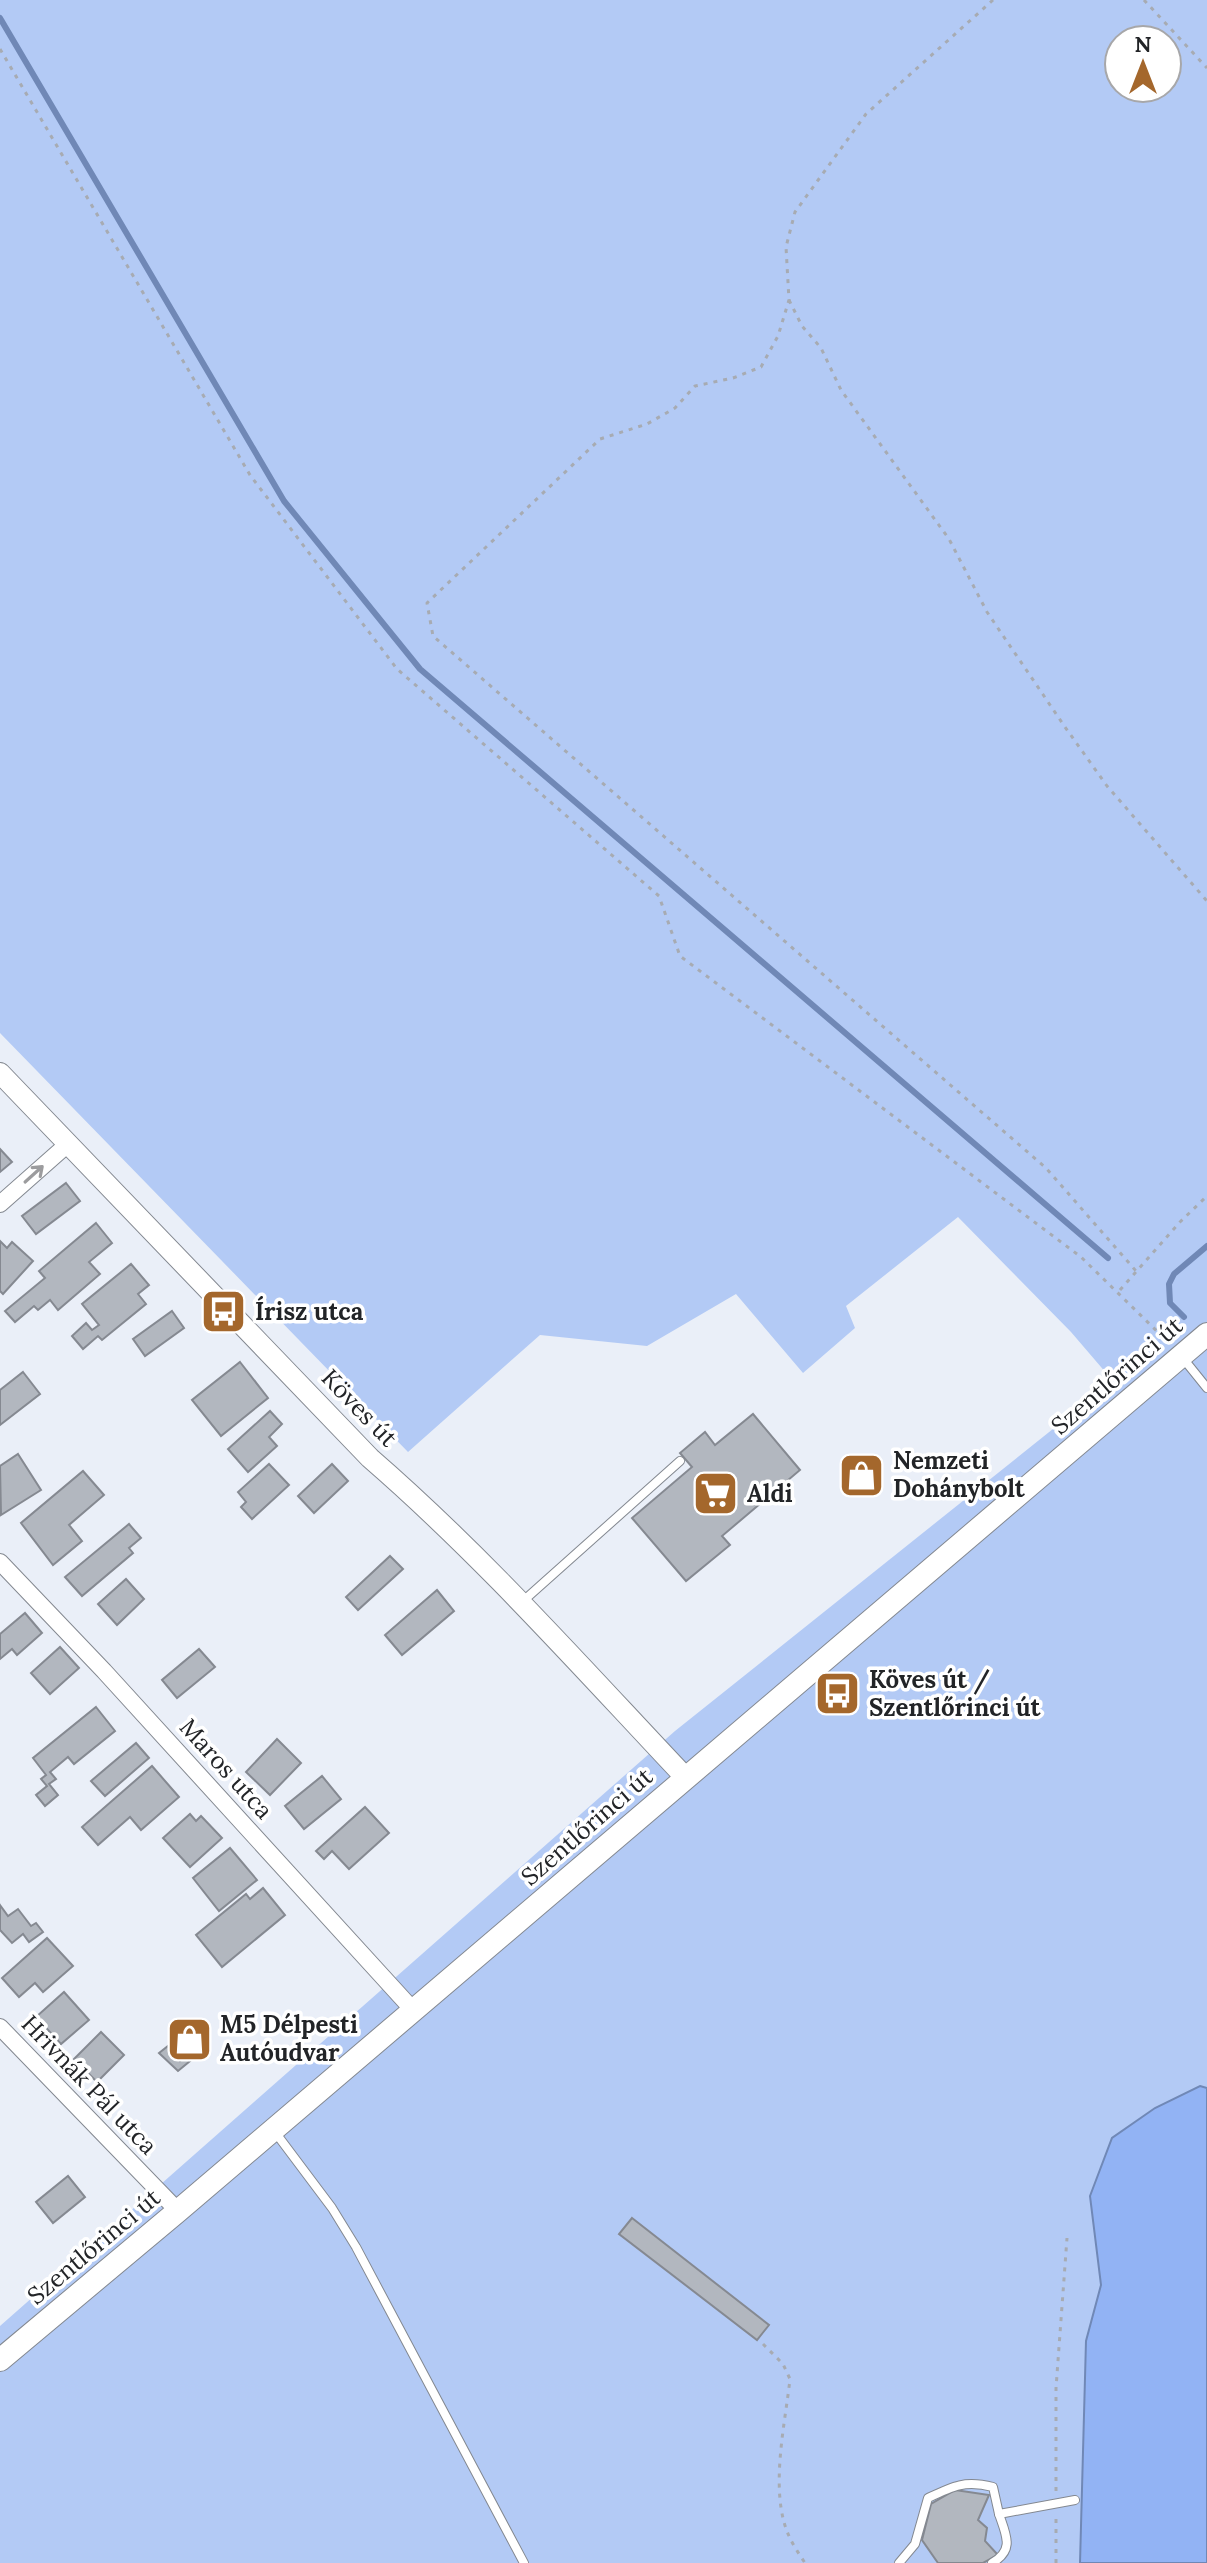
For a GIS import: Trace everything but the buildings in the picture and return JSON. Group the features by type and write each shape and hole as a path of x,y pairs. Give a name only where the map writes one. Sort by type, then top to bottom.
{"main road":[{"name":"Szentlőrinci út","path":"0,2360 1207,1334"}],"street":[{"name":"Köves út","path":"0,1073 370,1458 421,1503 521,1602 685,1777"},
{"path":"0,1204 69,1143"},
{"name":"Maros utca","path":"0,1562 104,1671 413,2010"},
{"name":"Hrivnák Pál utca","path":"0,2027 178,2211"}],"lane":[{"path":"1182,1356 1207,1388"},
{"path":"521,1602 680,1461"},
{"path":"272,2128 332,2208 356,2247 524,2563"},
{"path":"899,2563 915,2544 928,2498 954,2486 974,2482 993,2487 1008,2547 1003,2557 992,2563"},
{"path":"999,2514 1075,2500"}],"path":[{"path":"993,0 866,114 795,212 786,247 789,300 778,336 761,367 733,378 695,386 675,408 647,424 600,439 427,603 433,636 1046,1168 1136,1271"},
{"path":"1144,0 1207,68"},
{"path":"0,49 250,475 397,669 659,896 680,956 1081,1257 1182,1356"},
{"path":"789,300 802,326 821,348 841,390 949,539 987,612 1065,727 1107,786 1207,901"},
{"path":"1119,1291 1207,1196"},
{"path":"1056,2563 1056,2388 1067,2238"},
{"path":"763,2344 783,2364 790,2379 779,2475 786,2526 805,2563"}],"shaded area":[{"path":"0,0 1207,0 1207,2563 0,2563 0,2326 675,1731 1113,1381 1071,1332 958,1217 846,1306 855,1328 803,1373 736,1294 647,1346 540,1335 408,1452 0,1033"},
{"path":"1200,2086 1207,2088 1207,2563 1080,2563 1086,2341 1101,2285 1090,2196 1112,2138 1155,2108"}],"waterway":[{"path":"0,18 284,501 420,669 1108,1258"},
{"path":"1184,1317 1170,1303 1169,1284 1174,1274 1207,1246"}],"place":[{"name":"Írisz utca","path":"224,1312"},
{"name":"Nemzeti Dohánybolt","path":"862,1475"},
{"name":"Aldi","path":"716,1494"},
{"name":"Köves út / Szentlőrinci út","path":"838,1694"},
{"name":"M5 Délpesti Autóudvar","path":"189,2039"}]}
